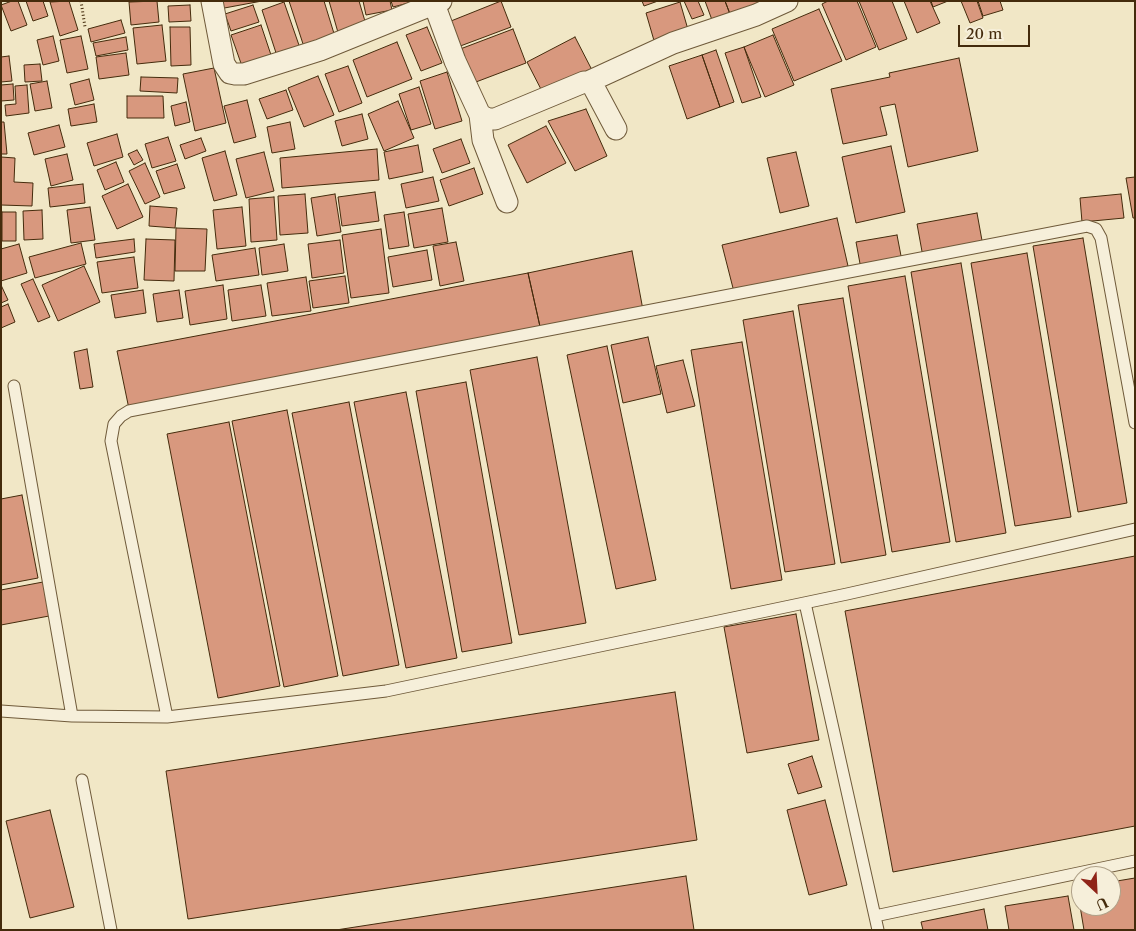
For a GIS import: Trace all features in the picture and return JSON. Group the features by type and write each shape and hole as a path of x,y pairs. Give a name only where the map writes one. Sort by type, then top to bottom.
{"street":[{"path":"212,1 220,46 227,69 230,73 244,74 310,53 436,2 455,61 480,115 483,140 507,202"},
{"path":"480,115 488,119 495,119 588,82 673,43 756,16 778,3"},
{"path":"588,82 592,84 616,129"}],"lane":[{"path":"167,717 111,441 114,424 129,411 1087,226 1096,229 1101,238 1135,423"},
{"path":"14,386 72,716"},
{"path":"1,711 72,716 167,717 386,691 805,602 1135,529"},
{"path":"805,602 878,930"},
{"path":"82,780 111,930"},
{"path":"875,916 1135,861"}],"path":[{"path":"81,1 85,27"}],"building":[{"path":"18,1 27,25 11,31 1,5"},
{"path":"26,1 43,1 48,16 33,21"},
{"path":"69,1 78,30 60,36 50,2"},
{"path":"157,1 159,22 131,25 129,2"},
{"path":"218,1 262,1 219,9"},
{"path":"289,1 324,1 336,40 305,50"},
{"path":"329,1 359,1 367,28 339,36"},
{"path":"363,1 390,1 392,10 366,15"},
{"path":"391,1 416,1 393,7"},
{"path":"501,1 511,27 455,48 446,23"},
{"path":"642,1 658,1 644,6"},
{"path":"684,1 698,1 704,15 692,19"},
{"path":"705,1 725,1 730,14 712,20"},
{"path":"725,1 761,1 761,2 730,14"},
{"path":"828,1 857,1 876,47 846,60 822,4"},
{"path":"859,1 892,1 907,39 879,50"},
{"path":"904,1 930,1 940,23 917,33"},
{"path":"931,1 948,1 933,7"},
{"path":"961,1 977,1 983,18 970,23"},
{"path":"978,1 1000,1 1003,10 983,16"},
{"path":"284,2 301,51 278,59 262,10"},
{"path":"680,2 689,33 655,44 646,13"},
{"path":"190,5 191,21 169,22 168,6"},
{"path":"253,5 259,22 231,31 225,14"},
{"path":"819,9 842,61 794,81 772,29"},
{"path":"121,20 125,33 91,42 88,29"},
{"path":"162,25 166,61 137,64 133,28"},
{"path":"261,25 272,58 243,69 231,35"},
{"path":"170,27 190,27 191,65 171,66"},
{"path":"427,27 442,63 421,71 406,35"},
{"path":"513,29 526,63 468,85 455,51"},
{"path":"773,35 794,85 765,97 744,47"},
{"path":"53,36 59,61 43,65 37,40"},
{"path":"81,36 88,69 67,73 60,40"},
{"path":"126,37 128,50 96,56 93,43"},
{"path":"575,37 593,72 545,97 527,62"},
{"path":"397,42 412,79 367,97 353,60"},
{"path":"744,47 761,97 742,103 725,53"},
{"path":"716,50 734,102 720,107 702,55"},
{"path":"126,53 129,75 99,79 96,57"},
{"path":"702,55 720,107 687,119 669,66"},
{"path":"9,56 12,81 1,82 1,57"},
{"path":"959,58 978,151 908,167 895,104 880,107 887,135 843,144 831,89 890,77 889,73"},
{"path":"40,64 42,81 25,82 24,65"},
{"path":"348,66 362,103 339,112 325,74"},
{"path":"214,68 226,123 195,131 183,74"},
{"path":"447,72 462,121 435,129 420,81"},
{"path":"318,76 334,115 304,127 288,88"},
{"path":"141,77 178,78 177,93 140,91"},
{"path":"89,79 94,100 75,105 70,84"},
{"path":"47,81 52,108 35,111 30,84"},
{"path":"13,84 14,100 1,101 1,85"},
{"path":"27,85 29,113 6,116 5,105 16,104 15,86"},
{"path":"419,87 431,124 411,130 399,94"},
{"path":"286,90 293,110 267,119 259,99"},
{"path":"127,96 163,96 164,118 127,118"},
{"path":"247,100 256,137 234,143 224,106"},
{"path":"398,101 414,138 384,151 368,114"},
{"path":"186,102 190,122 175,126 171,106"},
{"path":"94,104 97,122 71,126 68,109"},
{"path":"586,109 607,156 575,171 548,121"},
{"path":"362,114 368,139 342,146 335,121"},
{"path":"1,122 4,122 7,154 1,154"},
{"path":"290,122 295,149 272,153 267,127"},
{"path":"59,125 65,147 34,155 28,133"},
{"path":"546,126 566,163 527,183 508,145"},
{"path":"117,134 123,157 94,166 87,143"},
{"path":"168,137 176,161 152,168 145,144"},
{"path":"201,138 206,151 185,159 180,145"},
{"path":"461,139 470,163 442,173 433,149"},
{"path":"418,145 423,172 389,179 384,152"},
{"path":"891,146 905,212 856,223 842,157"},
{"path":"377,149 379,180 282,188 280,158"},
{"path":"137,150 143,160 134,165 128,154"},
{"path":"225,151 237,195 214,201 202,158"},
{"path":"264,152 274,191 246,198 236,159"},
{"path":"796,152 809,206 780,213 767,158"},
{"path":"67,154 73,180 51,186 45,159"},
{"path":"1,157 15,158 14,182 33,183 32,206 1,205"},
{"path":"116,162 124,182 105,190 97,170"},
{"path":"145,163 160,197 145,204 129,171"},
{"path":"177,164 185,188 164,194 156,171"},
{"path":"474,168 483,194 449,206 440,180"},
{"path":"433,177 439,201 406,208 401,184"},
{"path":"1135,177 1135,218 1133,218 1126,178"},
{"path":"83,184 85,203 50,207 48,188"},
{"path":"128,184 143,217 117,229 102,196"},
{"path":"375,192 379,221 342,226 338,197"},
{"path":"305,194 308,233 280,235 278,196"},
{"path":"335,194 341,232 317,236 311,198"},
{"path":"1121,194 1124,218 1082,222 1080,198"},
{"path":"274,197 277,240 251,242 249,199"},
{"path":"150,206 177,208 175,228 149,226"},
{"path":"90,207 95,240 71,243 67,210"},
{"path":"242,207 246,246 217,249 213,210"},
{"path":"442,208 448,242 414,248 408,214"},
{"path":"42,210 43,239 24,240 23,211"},
{"path":"2,212 16,212 16,241 2,241"},
{"path":"404,212 409,246 389,249 384,215"},
{"path":"977,213 983,246 923,257 917,224"},
{"path":"837,218 848,266 734,292 722,245"},
{"path":"176,228 207,229 205,271 175,271"},
{"path":"381,229 389,293 351,298 342,235"},
{"path":"897,235 902,261 861,269 856,242"},
{"path":"1083,238 1127,503 1078,512 1033,246"},
{"path":"134,239 135,252 96,258 94,244"},
{"path":"146,239 175,240 174,281 144,280"},
{"path":"340,240 344,273 312,278 308,244"},
{"path":"456,242 464,281 440,286 433,246"},
{"path":"81,243 86,264 35,278 29,257"},
{"path":"19,244 27,273 1,281 1,249"},
{"path":"284,244 288,271 262,275 259,248"},
{"path":"255,248 259,275 216,281 212,255"},
{"path":"427,250 432,280 393,287 388,257"},
{"path":"632,251 643,310 541,331 528,273"},
{"path":"1027,253 1071,517 1015,526 971,263"},
{"path":"134,257 138,288 102,293 97,262"},
{"path":"961,263 1006,533 956,542 911,272"},
{"path":"84,266 100,302 58,321 42,285"},
{"path":"528,273 541,331 129,409 117,351"},
{"path":"345,276 349,303 313,308 309,281"},
{"path":"905,276 950,542 892,552 848,286"},
{"path":"306,277 311,311 272,316 267,283"},
{"path":"33,279 50,317 38,322 21,284"},
{"path":"1,285 8,300 1,303"},
{"path":"223,285 227,319 190,325 185,291"},
{"path":"261,285 266,316 232,321 228,290"},
{"path":"143,290 146,313 115,318 111,295"},
{"path":"179,290 183,318 157,322 153,294"},
{"path":"843,298 886,555 841,563 798,305"},
{"path":"8,304 15,322 1,328 1,307"},
{"path":"793,311 835,564 785,572 743,320"},
{"path":"648,337 661,394 623,403 611,345"},
{"path":"742,342 782,580 731,589 691,350"},
{"path":"607,346 656,580 616,589 567,355"},
{"path":"87,349 93,387 80,389 74,352"},
{"path":"537,357 586,623 519,635 470,370"},
{"path":"683,360 695,406 667,413 656,366"},
{"path":"466,382 512,643 462,652 416,391"},
{"path":"406,392 457,658 406,668 354,402"},
{"path":"349,402 399,665 343,676 292,413"},
{"path":"287,410 338,676 284,687 232,421"},
{"path":"229,422 280,686 218,698 167,434"},
{"path":"22,495 38,578 1,585 1,499"},
{"path":"1135,556 1135,826 893,872 845,611"},
{"path":"43,582 49,616 1,625 1,590"},
{"path":"796,614 819,740 747,753 724,627"},
{"path":"675,692 697,840 188,919 166,771"},
{"path":"812,756 822,787 798,794 788,764"},
{"path":"825,800 847,885 809,895 787,810"},
{"path":"50,810 74,907 30,918 6,821"},
{"path":"686,876 694,930 336,930"},
{"path":"1135,878 1135,930 1084,930 1082,916 1121,916 1121,880"},
{"path":"1068,896 1074,930 1009,930 1005,906"},
{"path":"984,909 988,930 923,930 921,922"}]}
